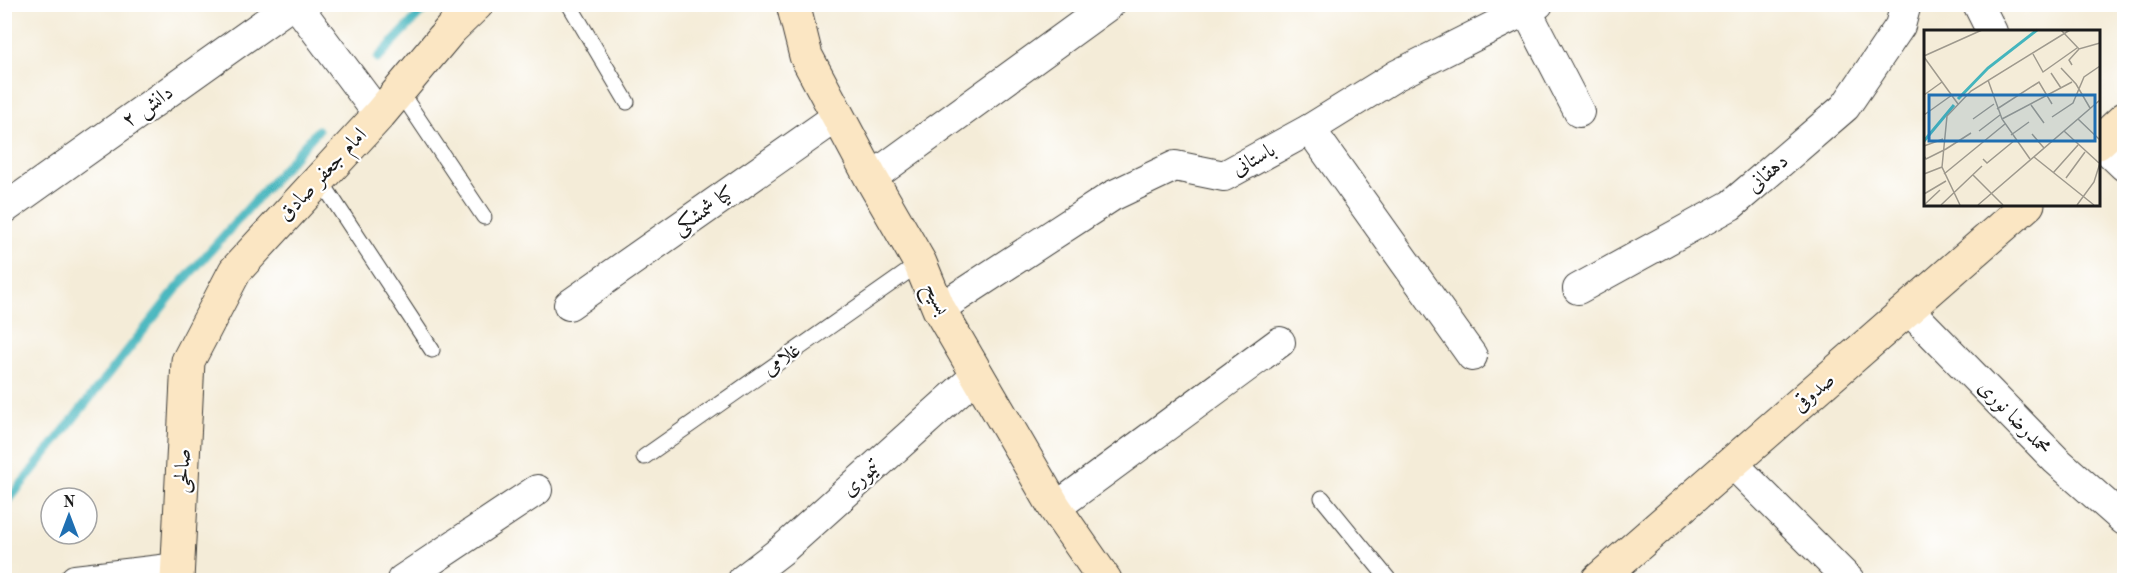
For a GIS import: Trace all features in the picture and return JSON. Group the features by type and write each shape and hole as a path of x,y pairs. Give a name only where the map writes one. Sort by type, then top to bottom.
{"street":[{"path":"294,4 379,115"},
{"name":"دانش ۲","path":"4,209 294,4"},
{"name":"امام جعفر صادق","path":"188,361 235,271 379,115 451,29 477,4"},
{"name":"بسیح","path":"793,4 806,56 871,178 920,263 939,309 1055,508 1104,580"},
{"path":"871,178 1110,4"},
{"name":"دهقانی","path":"1578,289 1731,205 1845,107 1900,26 1906,4"},
{"path":"1978,4 1991,30"},
{"path":"1529,7 1579,112"},
{"name":"باستانی","path":"939,309 1112,196 1174,166 1224,176 1310,129 1397,75 1529,7"},
{"name":"کیا شمشکی","path":"569,305 838,116"},
{"path":"2099,141 2124,119"},
{"path":"1310,129 1472,356"},
{"path":"2099,143 2124,166"},
{"name":"صدوقی","path":"1598,580 2026,206"},
{"name":"محمدرضا نوری","path":"1909,310 2056,460 2124,520"},
{"path":"1055,508 1280,342"},
{"name":"صالحی","path":"178,574 188,361"},
{"name":"تیموری","path":"743,580 782,550 978,374"},
{"path":"1732,464 1849,580"},
{"path":"402,580 537,490"},
{"path":"75,580 178,574"}],"lane":[{"path":"569,4 627,102"},
{"path":"399,90 484,217"},
{"path":"319,178 432,350"},
{"name":"غلامی","path":"644,457 920,263"},
{"path":"1322,498 1389,580"}],"waterway":[{"path":"378,58 429,4"},
{"path":"4,506 178,287 318,130"}]}
